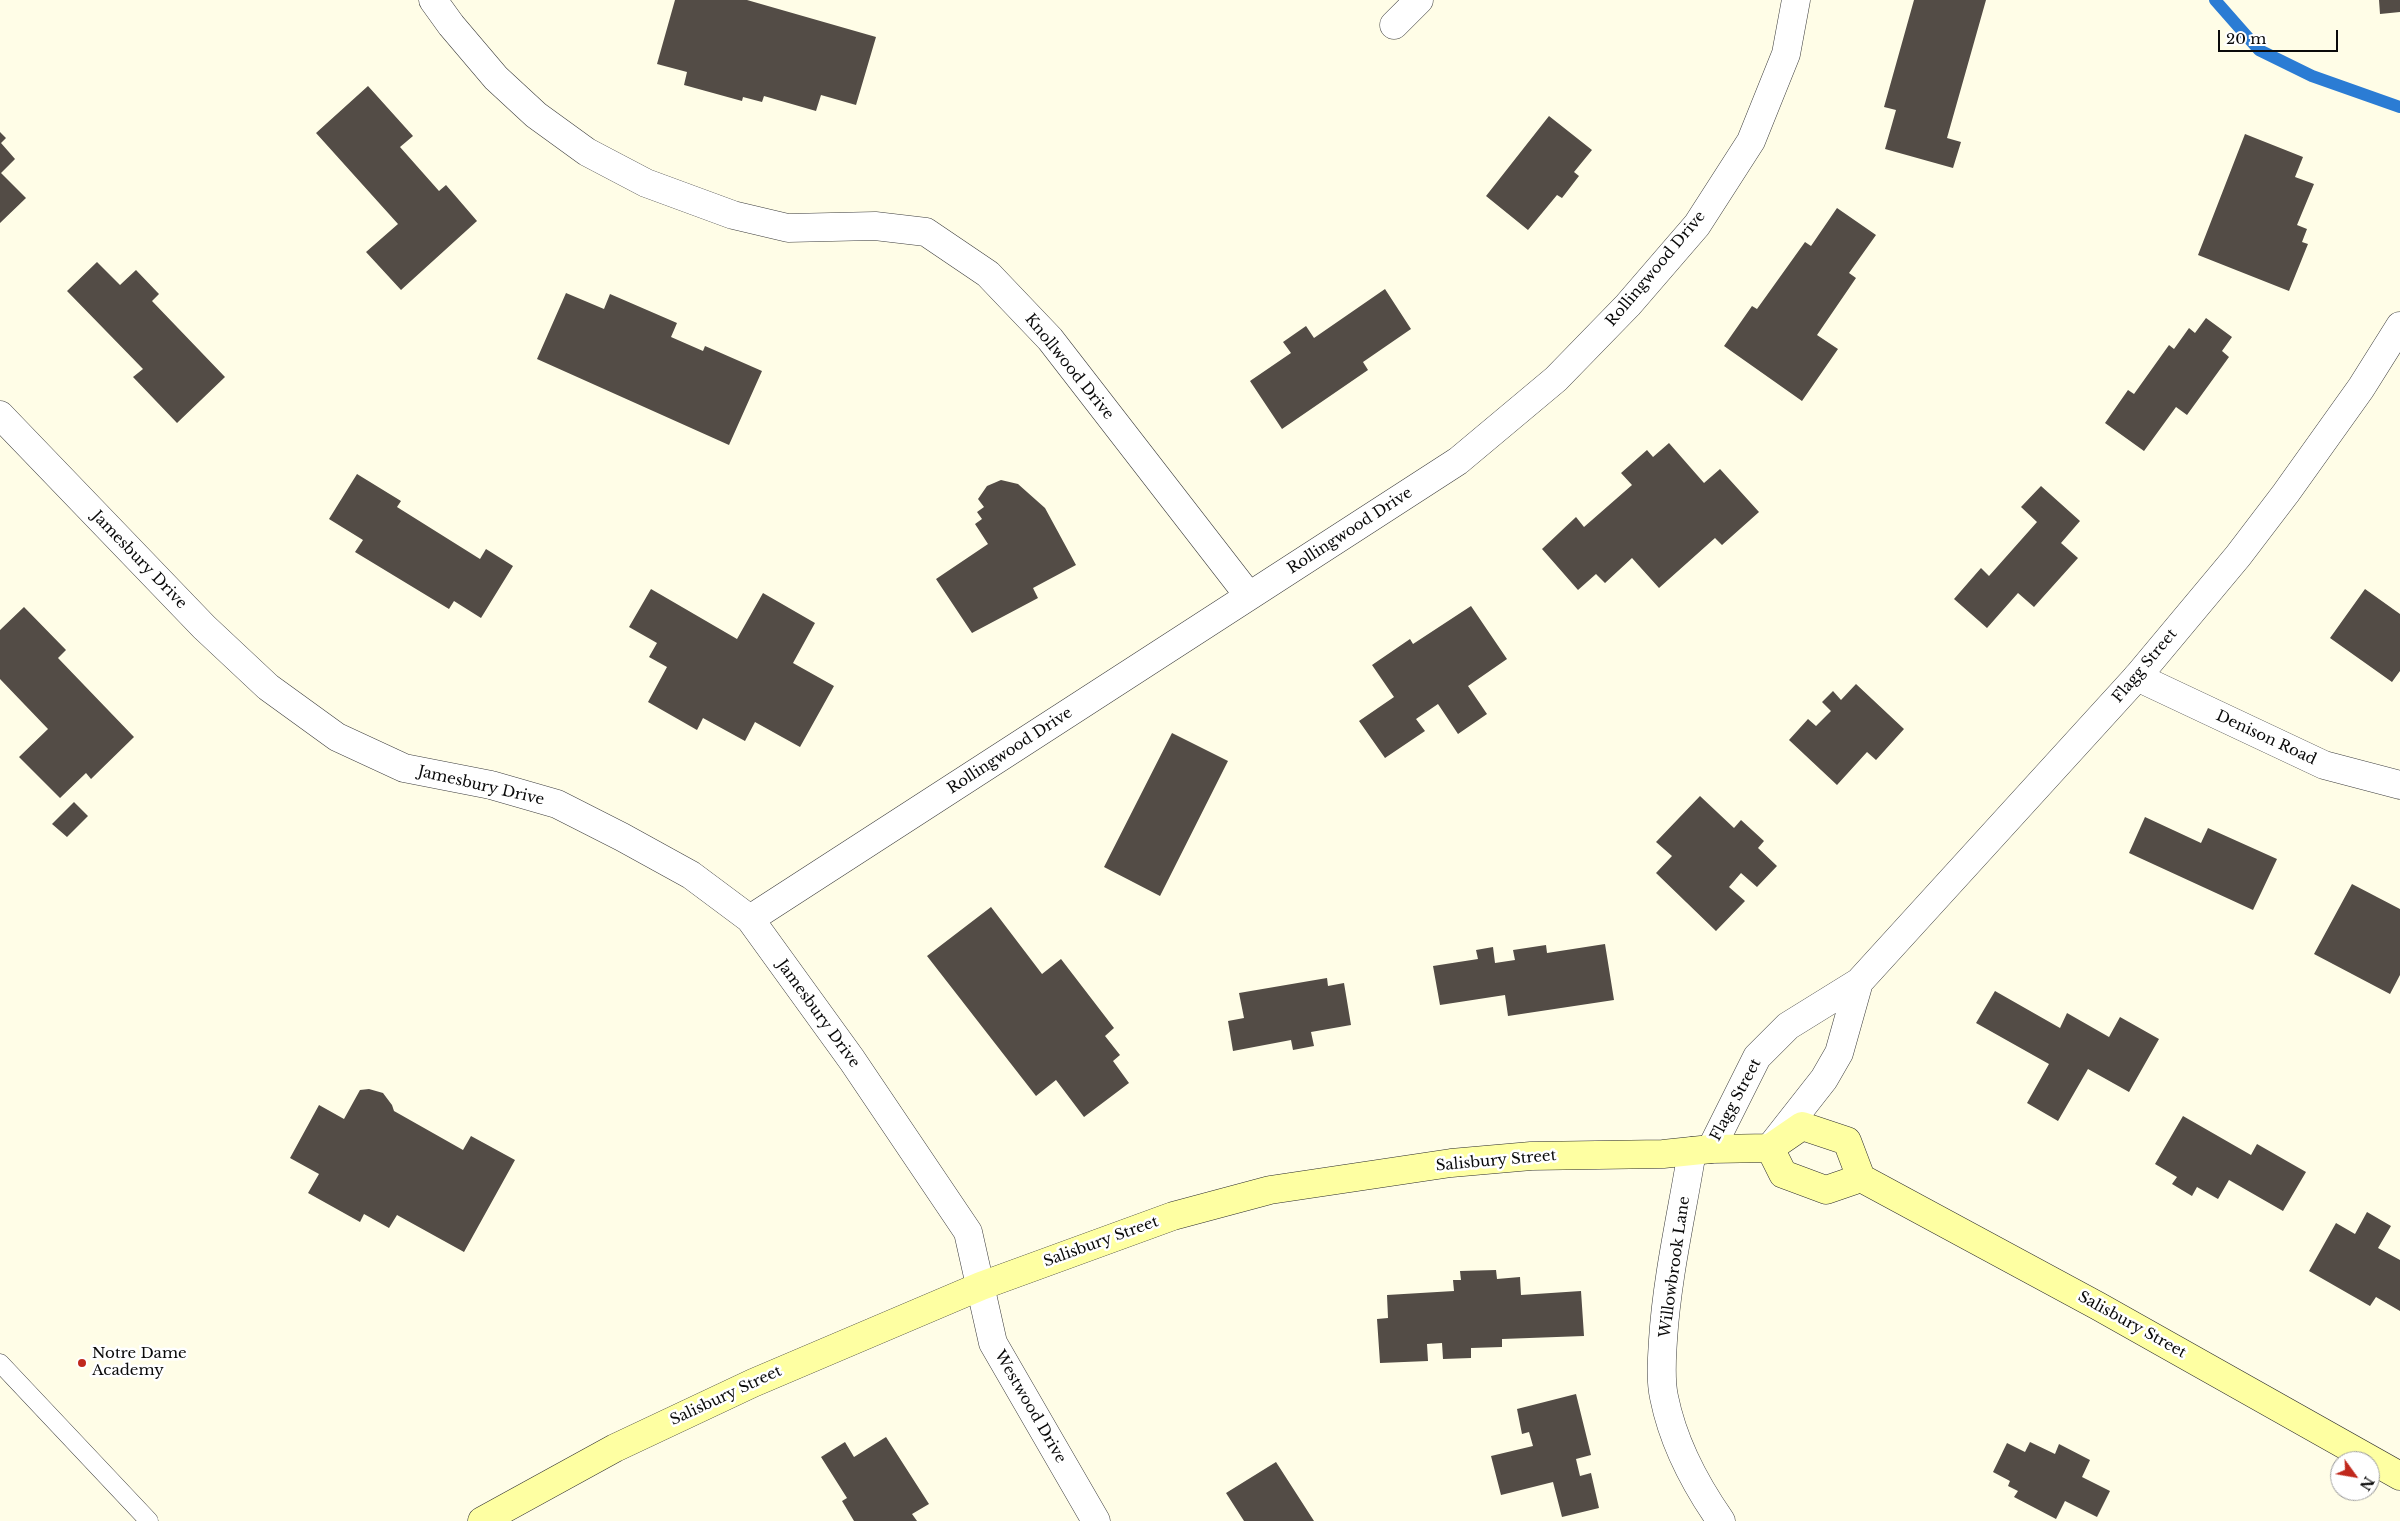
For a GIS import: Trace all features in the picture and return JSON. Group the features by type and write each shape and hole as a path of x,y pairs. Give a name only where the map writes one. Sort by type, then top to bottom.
{"main road":[{"path":"1802,1126 1847,1141 1861,1178 1826,1190 1783,1174 1770,1148 1802,1126"},
{"name":"Salisbury Street","path":"482,1521 616,1448 753,1383 981,1286 1173,1216 1270,1190 1452,1163 1531,1156 1663,1154 1701,1150 1770,1148"},
{"name":"Salisbury Street","path":"1861,1178 2098,1306 2400,1476"}],"street":[{"name":"Knollwood Drive","path":"433,0 451,26 496,78 536,115 586,152 646,183 733,215 788,228 875,226 926,232 988,274 1050,339 1249,596"},
{"path":"1394,25 1419,0"},
{"name":"Rollingwood Drive","path":"750,919 1458,461 1556,379 1628,305 1696,225 1751,141 1786,54 1796,0"},
{"name":"Flagg Street","path":"1701,1150 1757,1057 1788,1026 1859,982 2137,678 2238,556 2286,493 2361,388 2400,326"},
{"name":"Jamesbury Drive","path":"0,415 204,627 268,687 337,737 404,768 491,785 557,804 622,836 691,876 750,919 852,1060 968,1232 981,1286"},
{"name":"Denison Road","path":"2137,678 2324,765 2400,785"},
{"name":"Flagg Street","path":"1770,1148 1824,1079 1839,1053 1859,982"},
{"name":"Willowbrook Lane","path":"1701,1150 1665,1312 1662,1368 1663,1395 1684,1456 1721,1521"},
{"name":"Westwood Drive","path":"981,1286 993,1343 1096,1521"}],"lane":[{"path":"0,1363 148,1521"}],"building":[{"path":"675,0 747,0 876,37 856,105 821,95 816,111 764,96 762,102 743,97 742,101 684,85 687,72 657,64"},
{"path":"1914,0 1986,0 1947,138 1961,142 1953,168 1885,149 1896,110 1884,107"},
{"path":"2379,0 2400,0 2400,12 2380,14"},
{"path":"368,86 413,136 400,147 439,191 446,185 477,221 401,290 366,252 398,224 316,133"},
{"path":"1549,116 1592,150 1574,172 1579,176 1562,198 1557,195 1528,230 1486,196"},
{"path":"0,132 6,138 1,143 15,159 1,173 26,198 0,223"},
{"path":"2245,134 2303,157 2295,177 2314,184 2297,225 2307,229 2302,242 2308,244 2289,291 2198,255"},
{"path":"1837,208 1876,235 1849,273 1856,278 1817,335 1838,349 1802,401 1724,346 1752,306 1757,309 1805,242 1811,246"},
{"path":"97,262 120,285 136,270 159,294 152,301 225,377 177,423 133,377 143,369 67,291"},
{"path":"1385,289 1411,329 1363,362 1368,370 1282,429 1250,381 1291,353 1283,342 1306,326 1314,338"},
{"path":"566,293 604,309 610,294 677,323 671,337 703,351 705,346 762,371 729,445 537,359"},
{"path":"2206,318 2232,337 2222,351 2229,357 2187,415 2176,407 2144,451 2105,423 2128,390 2134,394 2169,345 2174,349 2189,328 2195,333"},
{"path":"1669,443 1704,483 1720,469 1759,512 1722,545 1715,538 1659,588 1632,558 1605,583 1596,574 1578,590 1542,549 1576,517 1584,527 1632,485 1621,473 1647,450 1653,457"},
{"path":"357,474 401,501 397,507 480,559 486,549 513,566 481,618 454,601 449,609 355,552 363,540 329,519"},
{"path":"1001,480 1018,484 1045,508 1076,565 1033,588 1038,598 972,633 936,579 988,544 975,524 982,519 977,512 984,507 978,499 987,486"},
{"path":"2041,486 2080,521 2061,543 2078,558 2034,607 2018,593 1987,628 1954,599 1981,568 1989,576 2037,522 2021,507"},
{"path":"651,589 737,639 763,593 815,623 793,663 834,686 800,747 755,722 745,741 703,718 697,730 648,702 667,667 649,657 657,643 629,627"},
{"path":"2365,589 2400,614 2400,671 2392,682 2330,638"},
{"path":"1471,606 1507,659 1468,686 1487,714 1458,734 1438,704 1416,719 1425,731 1385,758 1359,721 1394,697 1372,665 1410,639 1413,644"},
{"path":"24,607 66,650 58,658 134,737 91,779 86,773 60,798 19,757 48,729 0,679 0,630"},
{"path":"1856,684 1904,729 1876,760 1867,752 1837,785 1789,740 1808,719 1816,726 1831,711 1822,702 1833,691 1841,700"},
{"path":"1172,733 1228,761 1160,896 1104,867"},
{"path":"1700,796 1734,828 1741,820 1764,841 1758,848 1777,866 1757,887 1741,873 1729,887 1745,901 1716,931 1656,873 1672,856 1656,842"},
{"path":"74,802 88,816 67,837 52,824"},
{"path":"2145,817 2201,843 2208,828 2277,859 2253,910 2129,853"},
{"path":"2352,884 2400,909 2400,975 2390,994 2314,954"},
{"path":"991,907 1042,974 1061,959 1114,1028 1105,1036 1120,1055 1113,1061 1129,1083 1084,1117 1056,1080 1036,1096 927,956"},
{"path":"1605,944 1614,1000 1508,1016 1505,995 1440,1005 1433,966 1478,959 1476,950 1493,947 1495,963 1515,960 1513,950 1546,945 1547,953"},
{"path":"1327,978 1328,986 1344,983 1351,1025 1311,1032 1314,1046 1293,1050 1291,1040 1233,1051 1228,1021 1244,1018 1239,993"},
{"path":"1995,991 2060,1028 2067,1013 2109,1037 2120,1017 2159,1039 2129,1092 2088,1069 2058,1121 2027,1103 2049,1064 1976,1023"},
{"path":"369,1089 383,1093 394,1111 463,1150 471,1136 515,1160 464,1252 397,1215 389,1228 364,1214 360,1222 308,1193 319,1174 290,1158 319,1105 344,1119 360,1090"},
{"path":"2183,1116 2251,1155 2257,1144 2306,1172 2283,1211 2229,1180 2218,1199 2197,1187 2192,1196 2172,1184 2177,1177 2155,1164"},
{"path":"2367,1212 2391,1226 2378,1248 2400,1260 2400,1311 2376,1297 2370,1306 2309,1271 2336,1223 2355,1234"},
{"path":"1496,1270 1497,1279 1520,1277 1521,1295 1581,1291 1584,1336 1502,1339 1502,1347 1471,1348 1471,1358 1443,1359 1442,1343 1427,1344 1428,1361 1380,1363 1377,1319 1388,1318 1387,1295 1454,1291 1453,1280 1461,1280 1460,1271"},
{"path":"1576,1394 1591,1455 1576,1459 1580,1476 1591,1473 1599,1508 1562,1517 1553,1482 1501,1495 1491,1456 1533,1446 1529,1432 1522,1434 1517,1409"},
{"path":"886,1437 929,1504 912,1514 917,1521 854,1521 842,1501 847,1498 821,1457 845,1442 854,1457"},
{"path":"2030,1442 2055,1454 2059,1444 2090,1460 2082,1477 2110,1491 2097,1517 2065,1501 2056,1519 2014,1497 2018,1491 2008,1486 2010,1481 1993,1472 2007,1443 2025,1452"},
{"path":"1276,1462 1314,1521 1244,1521 1226,1493"}],"waterway":[{"path":"2215,0 2259,50 2312,76 2400,107"}],"place":[{"name":"Notre Dame Academy","path":"82,1363"}]}
